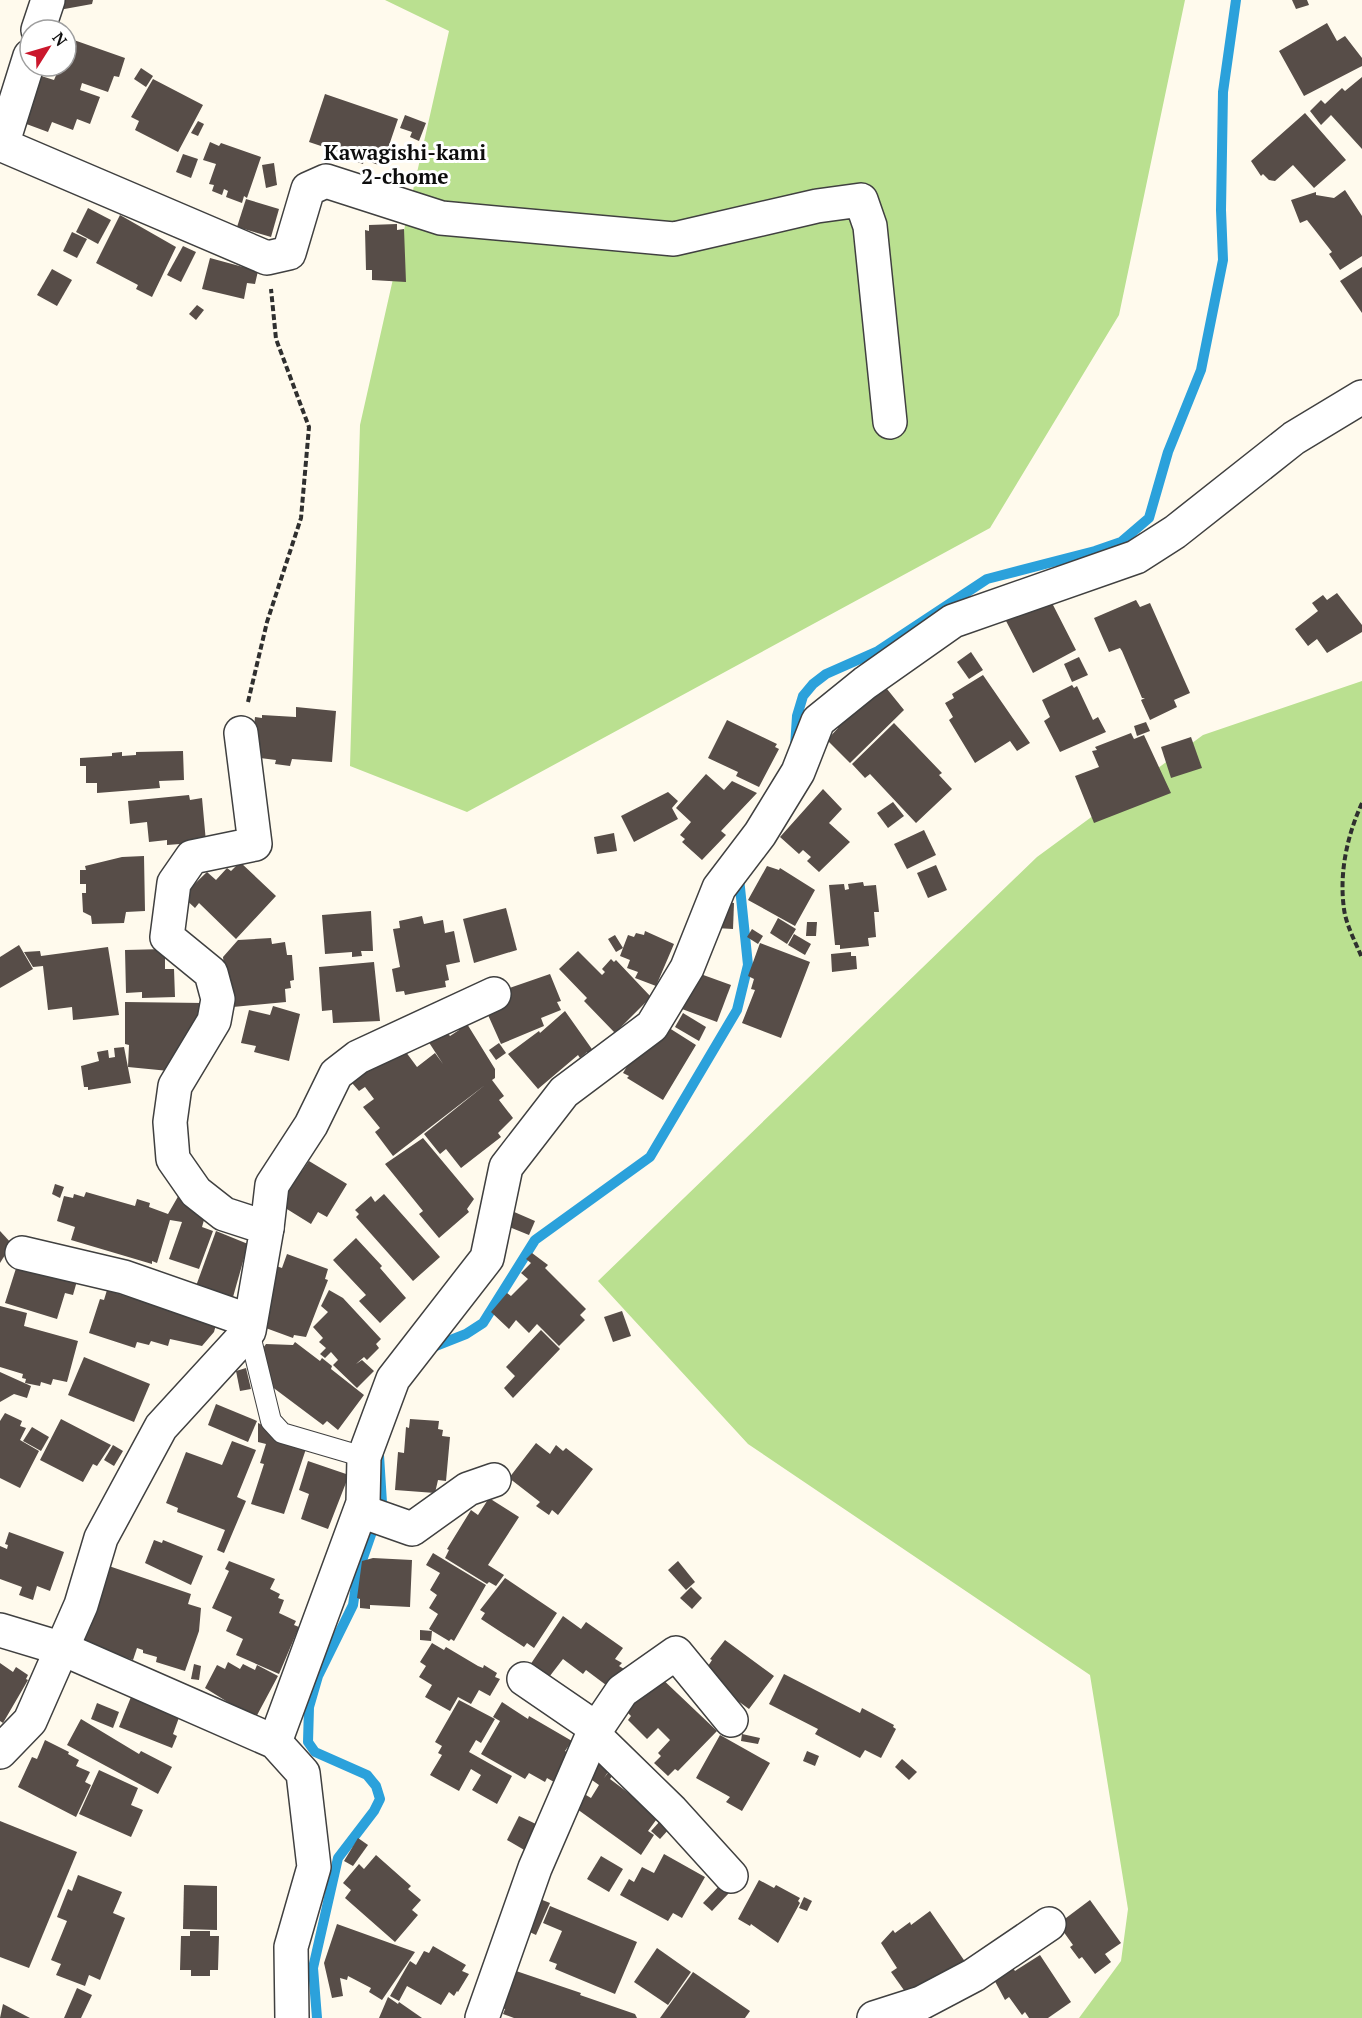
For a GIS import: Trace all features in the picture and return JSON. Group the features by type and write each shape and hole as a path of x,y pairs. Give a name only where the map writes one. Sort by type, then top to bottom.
{"street":[{"path":"42,18 47,0"},
{"path":"23,78 1,145 267,258 289,253 308,189 326,181 441,218 674,239 817,206 861,200 870,226 890,422"},
{"path":"274,1742 361,1511 364,1457 393,1379 487,1257 506,1167 564,1092 652,1026 687,968 718,888 760,834 798,771 818,721 866,683 953,621 1136,557 1175,532 1294,438 1362,397"},
{"path":"241,733 255,844 192,857 174,884 168,938 211,973 218,999 214,1021 175,1086 170,1122 173,1159 196,1192 224,1214 267,1228"},
{"path":"0,1752 30,1720 81,1605 101,1538 161,1427 250,1326 272,1185 311,1125 336,1074 358,1057 494,994"},
{"path":"22,1253 124,1277 250,1326"},
{"path":"361,1511 412,1529 468,1489 494,1480"},
{"path":"0,1630 63,1649 274,1742 303,1773 314,1867 291,1947 292,2018"},
{"path":"482,2018 535,1868 595,1731 622,1691 676,1653 731,1719"},
{"path":"524,1679 595,1731 731,1876"},
{"path":"874,2018 921,2002 974,1975 1049,1924"}],"lane":[{"path":"250,1326 271,1421 282,1433 364,1457"}],"path":[{"path":"241,733 267,622 301,518 309,427 276,339 267,258"},
{"path":"1362,803 1350,829 1342,873 1344,911 1362,958"}],"green space":[{"path":"385,0 1185,0 1119,315 990,528 467,812 350,766 360,425 449,31"},
{"path":"1362,681 1362,2018 1079,2018 1121,1961 1128,1909 1090,1675 748,1444 598,1281 1037,857 1203,735"}],"building":[{"path":"62,0 93,0 92,4 59,10"},
{"path":"1292,0 1307,0 1309,5 1296,9"},
{"path":"1327,23 1337,41 1345,36 1362,58 1362,66 1304,96 1279,51"},
{"path":"78,41 125,58 119,77 114,76 108,92 82,83 80,90 100,97 90,124 77,119 73,130 52,122 48,132 21,122 37,78 54,80 55,78 78,78"},
{"path":"141,68 153,76 146,87 134,79"},
{"path":"1362,77 1362,149 1331,115 1321,125 1310,111 1321,100 1325,104 1342,88 1345,91"},
{"path":"153,79 203,105 178,152 135,130 139,121 131,117"},
{"path":"325,94 398,119 382,166 364,160 363,164 346,158 348,155 309,142"},
{"path":"1305,113 1346,160 1314,188 1293,165 1275,181 1269,180 1263,174 1261,176 1251,161"},
{"path":"405,115 426,123 419,141 410,137 412,132 400,128"},
{"path":"198,121 204,124 198,136 191,133"},
{"path":"210,142 219,146 221,143 261,157 247,198 244,196 242,203 226,197 228,191 224,189 222,195 212,191 214,185 209,184 216,164 203,160"},
{"path":"183,154 198,159 191,178 176,172"},
{"path":"274,163 277,185 266,188 262,165"},
{"path":"1345,190 1362,216 1362,256 1340,270 1329,254 1332,252 1307,220 1300,223 1291,200 1316,192 1316,195 1334,198"},
{"path":"246,199 279,209 271,237 237,227"},
{"path":"88,208 111,220 98,244 76,232"},
{"path":"120,215 176,247 152,297 136,289 138,285 96,263"},
{"path":"397,224 397,230 404,229 406,282 372,280 372,270 366,270 365,230 369,231 369,225"},
{"path":"72,232 87,239 77,258 63,251"},
{"path":"183,246 196,252 181,282 167,275"},
{"path":"210,258 258,271 255,284 247,283 244,299 202,289"},
{"path":"1362,267 1362,313 1340,281"},
{"path":"52,269 72,280 57,306 37,295"},
{"path":"197,305 204,310 196,320 189,314"},
{"path":"1337,593 1362,625 1362,632 1327,653 1317,639 1308,646 1295,629 1318,611 1312,603 1323,595 1327,600"},
{"path":"1042,600 1045,607 1052,603 1076,650 1033,673 1005,619"},
{"path":"1136,600 1140,607 1150,603 1190,693 1174,700 1177,707 1150,720 1141,700 1145,698 1142,698 1122,651 1120,648 1109,652 1094,618"},
{"path":"971,652 983,670 969,679 957,662"},
{"path":"1079,657 1088,675 1072,682 1064,664"},
{"path":"983,675 1030,743 1017,751 1010,741 975,763 949,720 953,717 945,703 954,698 952,694"},
{"path":"883,684 904,710 850,763 827,740 838,728 834,724"},
{"path":"1072,685 1074,688 1077,686 1093,720 1098,717 1106,732 1060,752 1044,721 1050,717 1042,700"},
{"path":"296,707 336,711 332,762 292,759 290,766 275,764 276,760 260,758 261,748 252,747 255,717 262,718 262,715 296,717"},
{"path":"727,720 777,744 775,747 779,749 759,787 736,776 738,772 708,758"},
{"path":"1146,722 1150,731 1137,736 1134,726"},
{"path":"894,723 942,773 939,775 952,789 916,823 870,774 865,778 852,764"},
{"path":"1131,733 1134,739 1144,735 1171,793 1094,823 1075,776 1099,767 1092,751 1097,750 1095,747"},
{"path":"1191,737 1202,768 1171,778 1161,747"},
{"path":"183,751 184,780 159,781 160,788 97,793 97,783 86,783 86,766 80,766 80,758 112,756 112,753 122,752 122,756 136,755 136,752"},
{"path":"706,774 724,790 732,781 757,793 721,831 726,835 702,860 682,842 685,839 680,835 691,822 676,808"},
{"path":"823,789 842,809 829,823 850,842 819,872 807,861 811,857 803,850 799,854 780,837"},
{"path":"668,792 678,801 672,808 678,819 634,842 621,816"},
{"path":"189,795 190,800 202,798 206,842 167,845 167,840 149,842 147,822 130,824 128,801"},
{"path":"893,802 904,816 888,828 877,813"},
{"path":"924,830 936,855 907,869 894,844"},
{"path":"614,833 617,851 597,854 594,837"},
{"path":"144,856 145,911 126,912 124,923 92,924 91,916 83,912 82,893 86,893 86,884 80,884 80,870 86,870 85,866 122,857"},
{"path":"240,862 276,896 236,939 199,903 195,908 182,896 207,872 216,880 227,868 231,871"},
{"path":"936,865 947,890 928,898 917,873"},
{"path":"767,866 779,870 780,868 815,890 795,926 748,900"},
{"path":"863,882 864,886 876,885 879,912 874,912 876,937 868,938 869,946 840,949 840,945 835,945 829,885 844,884 845,890 849,889 848,884"},
{"path":"718,901 734,903 733,929 716,928"},
{"path":"506,908 517,950 474,963 463,919"},
{"path":"371,911 373,951 361,951 362,956 352,957 352,952 325,954 322,915"},
{"path":"422,916 424,924 443,920 445,933 454,931 460,962 446,965 449,980 445,981 446,987 405,995 404,991 396,992 392,969 400,967 393,929 400,928 399,921"},
{"path":"778,918 796,929 787,944 770,933"},
{"path":"807,922 817,922 816,936 806,936"},
{"path":"752,929 763,936 758,944 747,937"},
{"path":"645,931 674,944 656,986 635,978 638,972 627,968 630,960 620,956 628,935 634,937 636,933 644,935"},
{"path":"794,934 811,944 805,955 788,945"},
{"path":"615,935 623,948 616,952 608,939"},
{"path":"271,938 272,944 285,942 287,955 292,955 294,980 290,981 291,988 285,989 286,1002 233,1007 226,986 223,957 238,940"},
{"path":"760,943 810,962 781,1038 742,1023 755,990 751,989 754,979 748,976"},
{"path":"19,945 33,969 0,988 0,957"},
{"path":"108,947 119,1015 73,1020 72,1007 48,1010 43,966 33,967 24,952 40,951 41,956"},
{"path":"165,949 165,969 174,969 175,997 142,998 142,992 126,993 125,950"},
{"path":"578,951 602,975 605,972 602,969 611,959 614,962 616,960 651,997 615,1033 584,1001 587,998 559,969"},
{"path":"851,952 851,956 856,956 857,969 832,972 831,954"},
{"path":"374,962 380,1021 333,1023 332,1010 322,1011 319,967"},
{"path":"695,972 731,985 717,1022 682,1009"},
{"path":"550,974 561,1001 557,1002 561,1010 541,1018 544,1026 501,1044 488,1015 468,1024 501,991"},
{"path":"125,1002 204,1003 198,1024 169,1071 128,1067 129,1045 125,1044"},
{"path":"273,1006 300,1014 289,1061 254,1052 256,1046 241,1043 249,1010 270,1015"},
{"path":"565,1011 594,1052 590,1055 587,1052 580,1058 578,1055 538,1089 508,1054 539,1031 540,1033"},
{"path":"683,1013 706,1027 699,1041 675,1027"},
{"path":"464,1019 495,1069 495,1078 492,1080 504,1096 499,1100 513,1118 498,1133 501,1137 461,1168 446,1149 440,1154 424,1134 485,1085 393,1156 375,1132 380,1128 363,1107 374,1099 365,1087 359,1091 345,1075 400,1044 417,1067 435,1053 443,1064 428,1041 444,1029 450,1036 459,1030 455,1025"},
{"path":"666,1026 696,1045 663,1100 627,1078 629,1076 623,1073 638,1048"},
{"path":"499,1043 506,1053 496,1060 489,1050"},
{"path":"124,1047 131,1083 88,1090 88,1087 84,1087 81,1066 99,1061 97,1052 108,1050 109,1058 115,1057 114,1048"},
{"path":"423,1138 474,1199 467,1209 469,1212 439,1238 419,1214 423,1211 385,1164"},
{"path":"309,1161 347,1184 327,1217 318,1212 311,1224 274,1201 295,1167 302,1171"},
{"path":"55,1184 64,1187 60,1198 52,1194"},
{"path":"86,1192 135,1206 137,1199 150,1203 149,1207 168,1214 180,1193 206,1213 202,1227 213,1231 199,1269 169,1259 182,1222 170,1220 157,1263 152,1261 152,1264 71,1240 75,1227 57,1221 64,1196 73,1198 74,1194 84,1197"},
{"path":"384,1194 440,1257 413,1281 356,1217 359,1214 355,1210 371,1196 375,1202"},
{"path":"512,1211 535,1221 529,1235 507,1226"},
{"path":"0,1231 12,1244 0,1263"},
{"path":"216,1231 248,1244 233,1297 196,1286"},
{"path":"356,1238 382,1266 380,1268 406,1298 380,1323 359,1301 366,1295 333,1260"},
{"path":"532,1253 548,1265 545,1268 586,1309 580,1315 585,1320 559,1346 537,1324 529,1333 516,1320 509,1329 491,1312 507,1293 511,1296 528,1279 521,1273 531,1263 526,1259"},
{"path":"287,1254 328,1269 325,1279 328,1280 306,1337 294,1335 293,1338 263,1327 276,1266 282,1268"},
{"path":"18,1262 77,1281 73,1295 65,1293 57,1319 5,1303"},
{"path":"107,1290 171,1311 173,1308 217,1321 214,1332 202,1346 170,1339 168,1346 151,1341 149,1345 137,1342 135,1348 89,1333 100,1299 104,1300"},
{"path":"329,1290 343,1298 381,1339 376,1344 379,1348 367,1360 364,1357 356,1364 362,1360 374,1371 357,1388 333,1365 338,1360 331,1352 325,1358 320,1354 326,1348 319,1342 323,1338 313,1327 328,1312 321,1306"},
{"path":"0,1306 27,1313 24,1326 78,1341 67,1382 53,1379 51,1385 41,1382 40,1386 25,1383 26,1379 22,1378 23,1374 0,1367"},
{"path":"622,1311 631,1336 613,1342 604,1317"},
{"path":"541,1330 560,1349 513,1398 504,1388 515,1376 506,1367"},
{"path":"295,1342 320,1361 322,1358 332,1366 331,1369 364,1395 338,1430 327,1421 323,1425 263,1380 260,1352 266,1344 293,1345"},
{"path":"84,1357 150,1384 134,1422 68,1395"},
{"path":"246,1368 251,1389 240,1391 236,1371"},
{"path":"0,1372 31,1386 27,1398 14,1394 0,1402"},
{"path":"216,1404 257,1421 248,1442 208,1425"},
{"path":"5,1413 22,1421 20,1426 26,1428 20,1440 39,1451 20,1488 0,1478 0,1421"},
{"path":"61,1419 111,1445 97,1466 93,1464 83,1482 40,1460"},
{"path":"410,1419 439,1421 438,1429 443,1430 442,1436 450,1437 446,1481 438,1480 435,1493 395,1490 398,1452 404,1453 406,1427 409,1428"},
{"path":"258,1423 307,1446 284,1514 251,1504 264,1464 260,1463 266,1444 258,1442"},
{"path":"32,1427 49,1437 41,1451 23,1441"},
{"path":"232,1441 256,1450 237,1497 246,1501 224,1553 217,1550 225,1530 177,1512 178,1508 166,1503 186,1452 222,1465"},
{"path":"536,1443 550,1454 556,1445 563,1451 566,1448 593,1469 558,1515 552,1510 549,1515 536,1506 540,1502 509,1478"},
{"path":"113,1445 123,1451 114,1466 104,1460"},
{"path":"308,1461 349,1475 328,1529 301,1519 309,1494 299,1490"},
{"path":"489,1498 519,1517 488,1565 504,1575 496,1586 489,1582 487,1584 445,1558 449,1550 447,1549 471,1510 478,1515"},
{"path":"9,1532 64,1552 50,1591 37,1586 33,1600 19,1595 22,1587 0,1579 0,1546 7,1549 8,1545 5,1544"},
{"path":"154,1540 162,1543 163,1540 203,1556 191,1585 145,1563"},
{"path":"433,1553 486,1585 454,1641 451,1639 449,1641 429,1629 438,1614 429,1608 437,1595 430,1590 440,1573 426,1565"},
{"path":"373,1558 412,1560 410,1607 370,1605 370,1609 360,1608 360,1599 357,1598 362,1561"},
{"path":"229,1561 275,1579 270,1589 280,1594 278,1598 284,1600 279,1613 296,1621 294,1625 299,1627 279,1674 236,1655 243,1639 226,1631 232,1617 212,1608 229,1571 225,1569"},
{"path":"678,1561 695,1582 686,1590 668,1570"},
{"path":"103,1564 191,1594 188,1604 201,1608 199,1631 185,1671 156,1662 157,1657 143,1653 143,1650 137,1648 133,1660 84,1643 79,1624"},
{"path":"505,1578 557,1613 534,1648 527,1643 524,1647 481,1619 485,1613 480,1610"},
{"path":"691,1587 702,1598 692,1609 680,1598"},
{"path":"563,1616 581,1629 586,1622 623,1648 615,1659 622,1663 619,1666 624,1669 606,1685 586,1670 583,1674 563,1659 546,1681 526,1671"},
{"path":"420,1630 432,1631 431,1641 420,1640"},
{"path":"725,1640 774,1676 749,1709 702,1675 712,1660 710,1659"},
{"path":"432,1643 444,1650 446,1647 478,1666 483,1668 484,1665 497,1673 495,1677 500,1679 490,1696 479,1690 471,1704 458,1697 450,1711 425,1697 432,1685 419,1677 426,1666 420,1662"},
{"path":"228,1662 240,1669 243,1664 255,1670 257,1665 278,1676 255,1719 205,1688 217,1665 225,1669"},
{"path":"0,1663 13,1672 16,1667 28,1675 26,1679 28,1680 3,1723 0,1721"},
{"path":"194,1664 201,1666 199,1680 191,1679"},
{"path":"657,1674 717,1731 678,1771 675,1769 668,1776 654,1763 661,1756 658,1753 670,1740 658,1728 647,1739 628,1720 631,1716 627,1712 632,1707 629,1704"},
{"path":"784,1674 860,1713 862,1708 894,1725 896,1729 881,1758 865,1750 860,1758 815,1734 818,1729 769,1704"},
{"path":"133,1692 181,1712 173,1734 177,1736 172,1748 119,1727"},
{"path":"459,1700 495,1719 481,1743 476,1740 469,1752 512,1776 497,1804 472,1790 481,1775 471,1769 459,1791 430,1775 442,1755 438,1753 442,1746 435,1742"},
{"path":"502,1702 528,1719 529,1716 572,1741 565,1751 570,1754 554,1782 547,1778 545,1782 529,1773 525,1779 481,1754 500,1721 493,1717"},
{"path":"97,1703 119,1712 113,1728 91,1719"},
{"path":"81,1719 139,1754 141,1751 172,1767 158,1794 67,1745"},
{"path":"742,1734 760,1738 758,1744 741,1741"},
{"path":"720,1735 770,1763 742,1811 726,1802 730,1797 696,1778"},
{"path":"45,1740 69,1752 68,1754 79,1760 76,1766 90,1772 85,1782 91,1785 76,1817 18,1787 32,1757 37,1759"},
{"path":"807,1751 819,1756 815,1766 803,1761"},
{"path":"591,1753 610,1769 604,1778 611,1769 615,1772 610,1779 659,1816 648,1831 654,1835 641,1855 577,1809 586,1795 591,1798 599,1785 582,1773"},
{"path":"902,1759 917,1772 909,1780 895,1767"},
{"path":"99,1770 138,1788 131,1805 143,1810 131,1837 79,1814"},
{"path":"519,1816 538,1825 526,1851 507,1840"},
{"path":"661,1820 670,1828 660,1839 651,1831"},
{"path":"0,1821 77,1852 29,1968 0,1957"},
{"path":"358,1838 368,1845 353,1866 344,1861"},
{"path":"664,1854 705,1877 682,1918 673,1913 668,1921 620,1895 629,1879 634,1882 642,1867 654,1873"},
{"path":"376,1855 411,1886 408,1889 421,1900 412,1910 418,1915 395,1942 345,1898 351,1890 343,1883 359,1864 364,1869"},
{"path":"601,1856 623,1869 609,1892 587,1879"},
{"path":"78,1875 122,1892 113,1913 125,1918 100,1980 89,1975 85,1986 56,1975 61,1964 51,1960 67,1921 57,1917 68,1889 72,1891"},
{"path":"759,1880 774,1888 776,1885 800,1898 798,1901 800,1903 778,1943 751,1924 750,1926 738,1919"},
{"path":"721,1884 729,1893 712,1911 703,1903"},
{"path":"184,1885 217,1886 217,1930 183,1929"},
{"path":"530,1895 550,1903 536,1935 517,1926"},
{"path":"804,1897 812,1901 807,1911 799,1908"},
{"path":"1090,1900 1121,1943 1105,1954 1111,1962 1095,1974 1082,1957 1079,1959 1070,1947 1073,1945 1058,1924"},
{"path":"550,1906 637,1942 615,1994 555,1969 557,1964 549,1961 562,1931 543,1923"},
{"path":"930,1911 966,1963 906,1993 891,1972 897,1968 881,1943 893,1930 895,1933 910,1922 911,1925"},
{"path":"337,1924 415,1952 382,2000 369,1992 371,1988 348,1976 347,1980 340,1978 343,1996 332,1998 324,1963"},
{"path":"190,1931 210,1931 210,1936 219,1936 218,1970 210,1970 210,1976 191,1976 191,1970 180,1970 181,1936 190,1936"},
{"path":"433,1946 466,1965 462,1971 469,1974 458,1992 454,1996 449,1992 441,2005 407,1986 399,2001 390,1996 410,1961 416,1965 424,1951 429,1953"},
{"path":"657,1948 691,1972 668,2005 634,1982"},
{"path":"1040,1955 1071,2002 1048,2018 1029,2018 1025,2012 1022,2015 1009,1997 1005,2000 991,1974 1009,1962 1015,1971"},
{"path":"501,1966 581,1993 580,1995 635,2014 637,2018 514,2018 503,2014 505,2009 487,2003"},
{"path":"693,1972 750,2011 745,2018 660,2018"},
{"path":"77,1988 92,1995 81,2018 64,2018"},
{"path":"388,1997 398,2004 399,2002 422,2018 379,2018"},
{"path":"3,2004 30,2018 0,2018"}],"waterway":[{"path":"795,747 797,716 803,696 826,674 878,651 987,579 1121,542 1149,518 1168,452 1201,370 1223,260 1221,210 1223,92 1236,0"},
{"path":"428,1349 466,1334 483,1323 535,1240 650,1157 737,1010 748,965 739,878 742,874"},
{"path":"317,2018 313,1968 338,1858 374,1811 380,1799 376,1786 367,1775 315,1752 308,1742 309,1707 318,1676 353,1605 358,1572 382,1503 379,1455"}],"district":[{"name":"Kawagishi-kami 2-chome","path":"405,164"}]}
